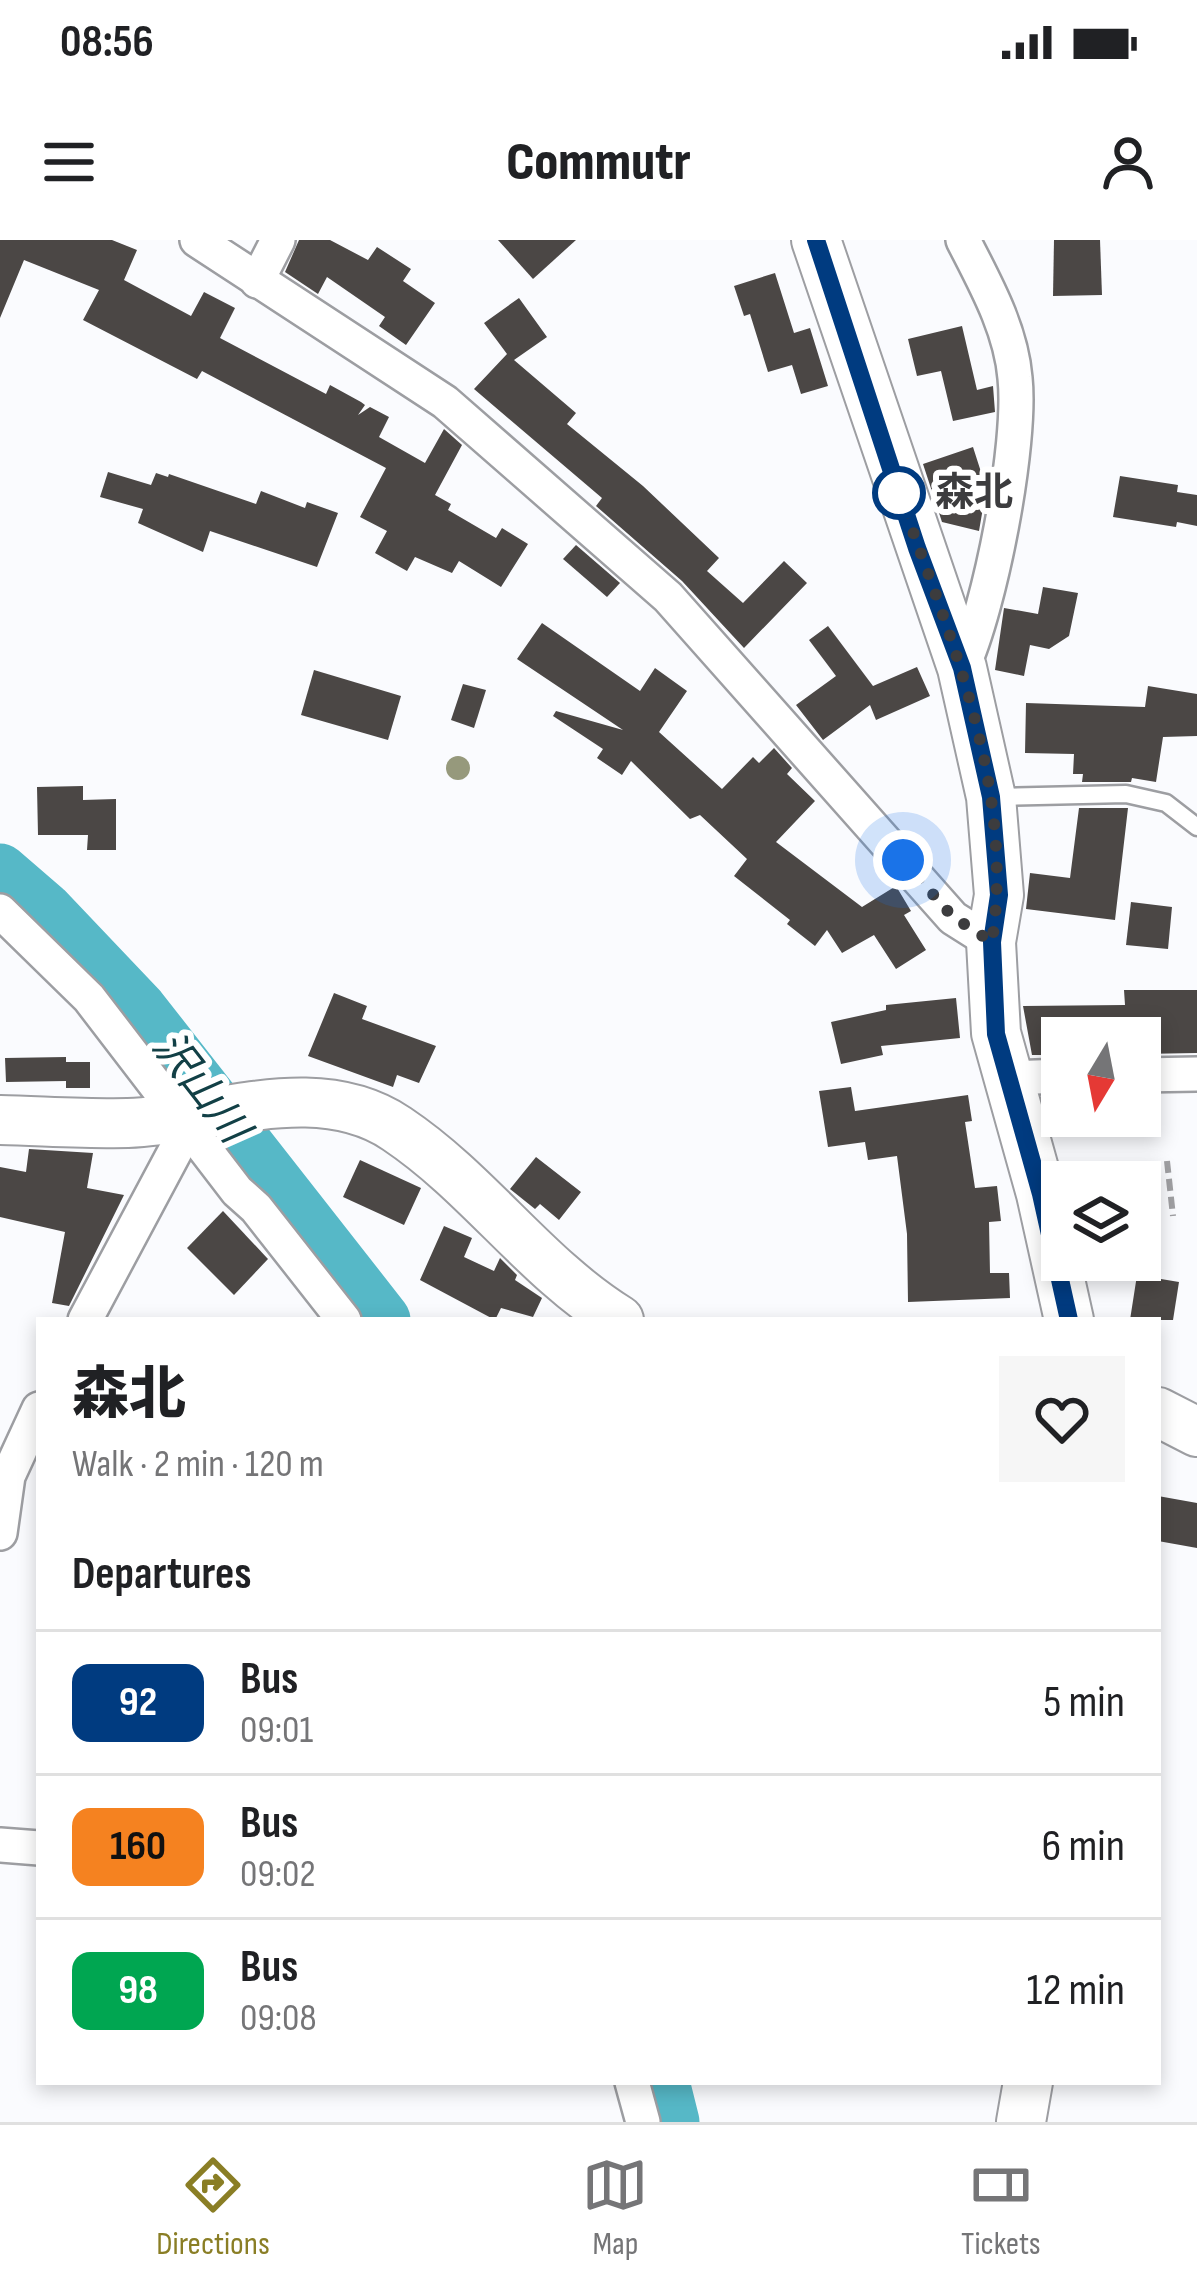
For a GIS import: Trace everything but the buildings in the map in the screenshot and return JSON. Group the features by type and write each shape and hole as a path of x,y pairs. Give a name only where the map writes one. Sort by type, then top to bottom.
{"main road":[{"path":"816,240 917,548 962,668 991,797 999,895 992,942 996,1034 1041,1194 1068,1317"},
{"path":"0,1120 188,1120 289,1101 357,1112 394,1126 450,1170 541,1260 616,1317"},
{"path":"1161,1414 1197,1432"},
{"path":"1021,2122 1027,2085"}],"street":[{"path":"196,240 445,402 668,597 953,917 992,942"},
{"path":"257,281 278,240"},
{"path":"962,668 977,636 1014,443 1016,400 1015,374 998,310 963,240"},
{"path":"0,911 89,998 342,1317"},
{"path":"1161,1075 1197,1074"},
{"path":"1008,1078 1041,1077"},
{"path":"87,1317 188,1120"},
{"path":"0,1532 4,1475 36,1415"},
{"path":"0,1845 36,1848"},
{"path":"633,2085 643,2122"}],"lane":[{"path":"991,797 1126,794 1166,803 1197,826"}],"path":[{"path":"1167,1161 1173,1216"}],"waterway":[{"name":"沢山川","path":"0,872 44,910 139,1010 380,1317"},
{"name":"沢山川","path":"662,2085 671,2122"}],"bus line":[{"name":"92","path":"816,240 917,548 962,668 991,797 999,895 992,942 996,1034 1041,1194 1068,1317"}],"place":[{"name":"森北","path":"899,493"}],"route":[{"path":"899,493 962,668 991,797 999,895 992,942 953,917 903,860"}]}
